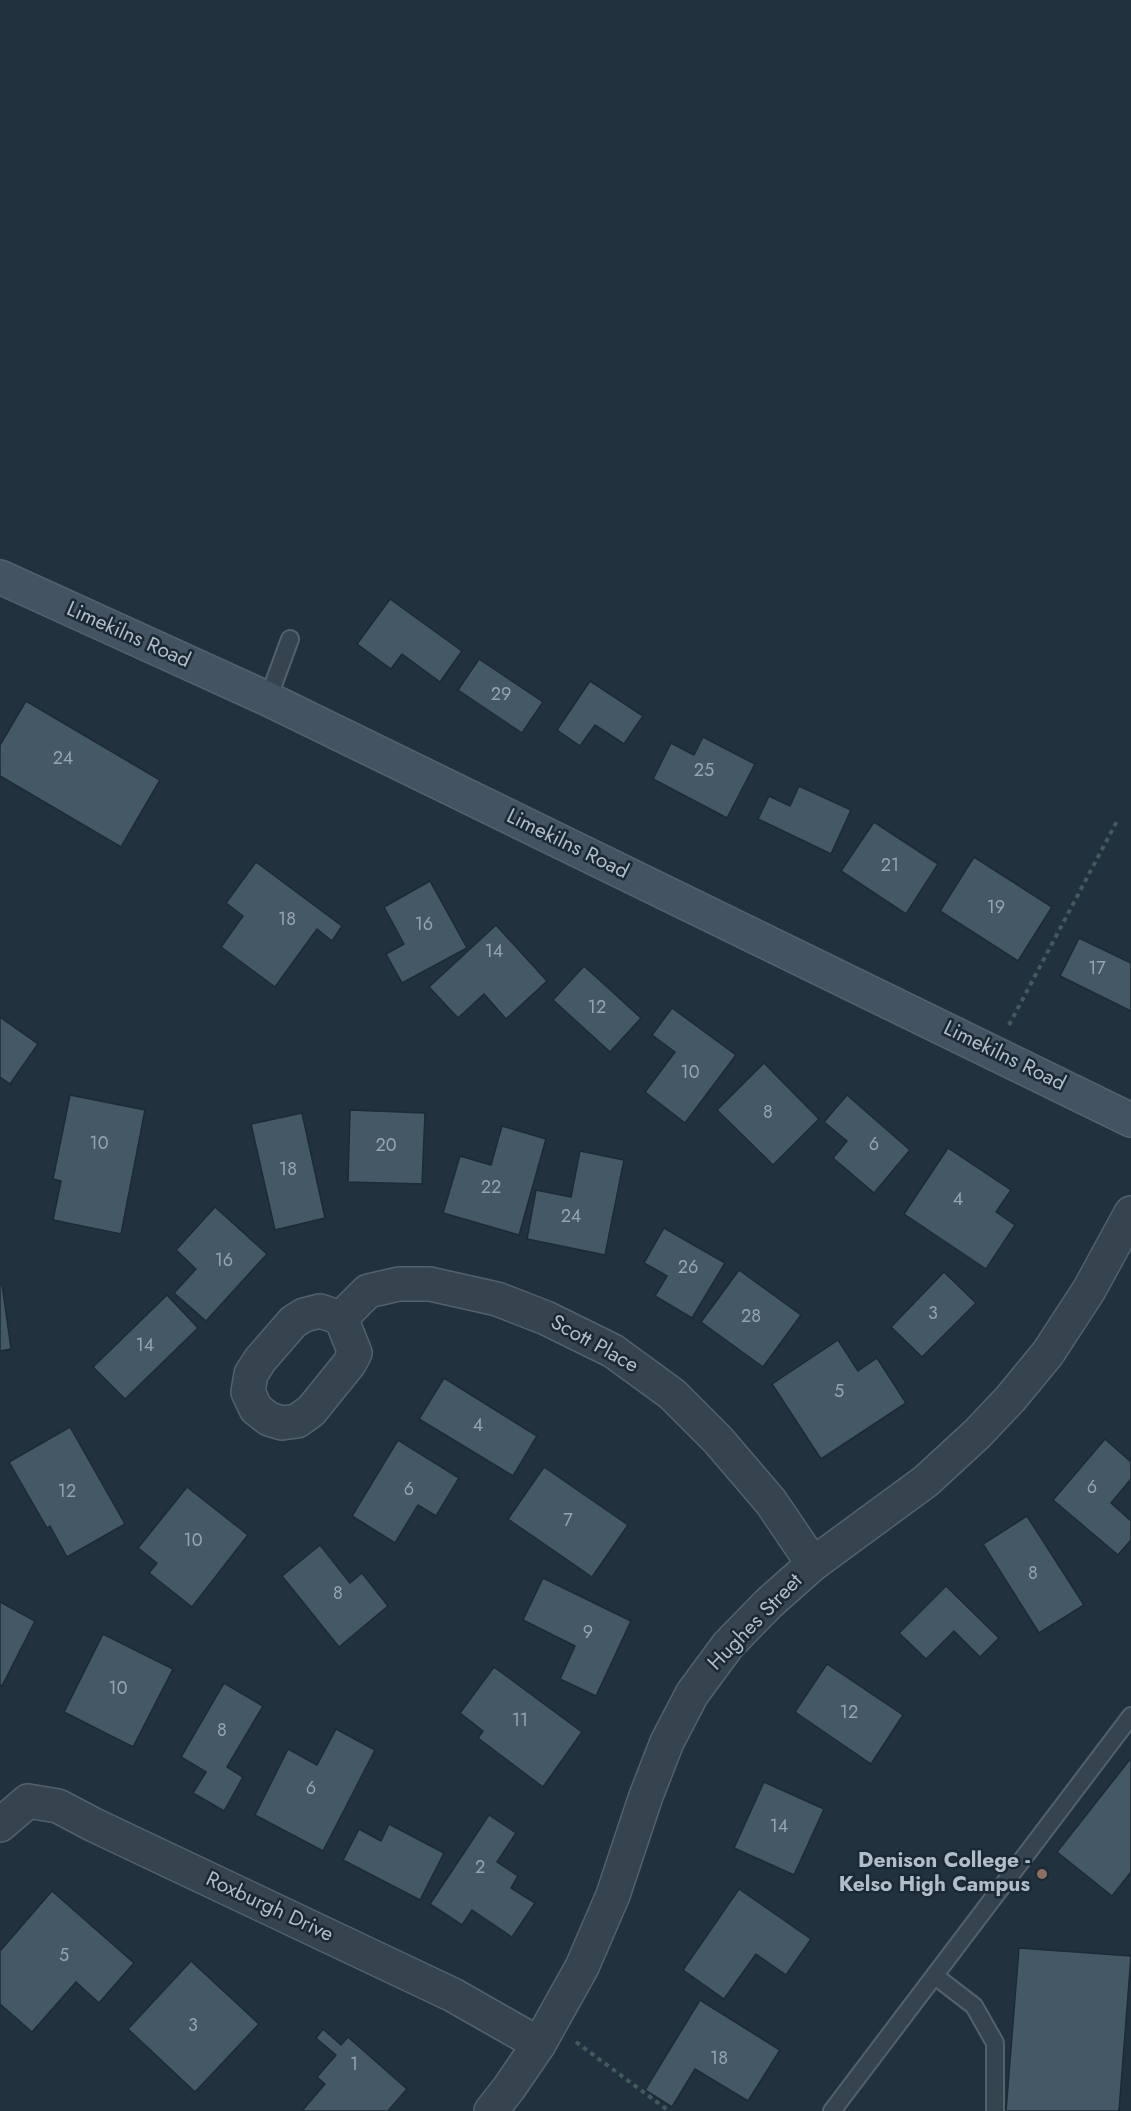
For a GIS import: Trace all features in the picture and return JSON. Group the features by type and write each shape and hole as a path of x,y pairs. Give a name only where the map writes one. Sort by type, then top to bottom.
{"main road":[{"name":"Limekilns Road","path":"0,577 268,699 1131,1120"}],"street":[{"name":"Hughes Street","path":"491,2111 545,2034 582,1967 613,1895 646,1796 667,1742 692,1694 728,1646 769,1603 813,1564 926,1481 978,1433 1011,1398 1048,1353 1089,1290 1131,1213"},
{"name":"Scott Place","path":"341,1318 368,1291 399,1284 430,1284 497,1299 546,1318 613,1351 672,1394 718,1440 771,1502 813,1564"},
{"name":"Roxburgh Drive","path":"0,1825 28,1801 57,1806 453,1995 545,2034"}],"lane":[{"path":"268,699 290,639"},
{"path":"832,2111 1131,1716"},
{"path":"935,1976 974,2006 995,2043 995,2111"},
{"path":"843,2097 854,2111"}],"path":[{"path":"994,1052 1117,821"},
{"path":"545,2034 669,2111"}],"building":[{"path":"390,599 462,651 440,682 402,654 391,669 357,644"},
{"path":"479,659 543,702 522,733 458,690"},
{"path":"590,681 643,716 624,744 595,725 580,746 557,730"},
{"path":"26,701 160,780 121,847 0,776 0,745"},
{"path":"703,737 755,764 727,818 653,779 671,743 694,755"},
{"path":"799,786 851,810 831,854 758,819 769,796 790,806"},
{"path":"874,822 938,864 906,914 841,871"},
{"path":"974,857 1052,907 1018,961 940,911"},
{"path":"256,862 342,926 332,941 317,929 275,987 221,947 243,916 226,903"},
{"path":"430,881 467,948 402,983 386,954 404,944 384,907"},
{"path":"496,925 547,981 506,1019 484,994 458,1018 429,987"},
{"path":"1079,938 1131,963 1131,1011 1060,976"},
{"path":"584,966 641,1018 610,1052 553,1000"},
{"path":"672,1008 736,1055 685,1123 645,1092 675,1052 652,1035"},
{"path":"0,1017 38,1044 10,1084 0,1077"},
{"path":"764,1063 819,1119 773,1165 717,1110"},
{"path":"70,1095 145,1110 121,1234 53,1220 61,1181 53,1179"},
{"path":"847,1095 910,1150 874,1193 833,1158 847,1141 824,1122"},
{"path":"350,1110 425,1113 422,1184 348,1182"},
{"path":"302,1113 325,1218 275,1230 251,1124"},
{"path":"502,1126 546,1139 519,1235 443,1213 460,1156 491,1165"},
{"path":"948,1148 1011,1190 996,1212 1015,1225 986,1269 904,1214"},
{"path":"580,1151 624,1160 605,1255 527,1239 536,1190 571,1197"},
{"path":"215,1207 267,1254 206,1321 174,1293 196,1269 176,1250"},
{"path":"664,1228 725,1263 692,1318 655,1296 667,1276 644,1263"},
{"path":"739,1270 801,1315 763,1367 701,1322"},
{"path":"944,1272 976,1303 922,1357 891,1327"},
{"path":"0,1284 2,1284 11,1349 0,1351"},
{"path":"167,1295 198,1328 125,1399 93,1367"},
{"path":"838,1340 858,1371 877,1358 906,1403 821,1459 772,1384"},
{"path":"444,1378 537,1436 513,1476 419,1419"},
{"path":"70,1427 125,1524 67,1557 50,1526 47,1528 9,1462"},
{"path":"1105,1439 1131,1462 1131,1479 1111,1503 1131,1521 1131,1540 1118,1555 1053,1500"},
{"path":"398,1440 459,1478 436,1516 418,1505 395,1543 352,1516"},
{"path":"544,1467 628,1525 592,1577 508,1519"},
{"path":"187,1487 248,1535 192,1607 149,1573 157,1563 138,1548"},
{"path":"1027,1516 1084,1605 1039,1633 983,1544"},
{"path":"320,1545 350,1583 362,1573 388,1606 339,1647 282,1576"},
{"path":"543,1578 631,1621 596,1696 560,1679 575,1646 523,1620"},
{"path":"946,1586 999,1638 980,1657 954,1631 926,1659 899,1633"},
{"path":"0,1602 35,1621 2,1686 0,1685"},
{"path":"103,1634 173,1669 133,1747 64,1712"},
{"path":"827,1664 903,1715 871,1764 795,1712"},
{"path":"494,1667 582,1732 543,1787 478,1738 483,1731 460,1713"},
{"path":"224,1683 263,1706 227,1767 243,1777 224,1811 193,1793 206,1772 181,1757"},
{"path":"336,1729 375,1750 323,1851 255,1815 288,1749 317,1765"},
{"path":"1131,1758 1131,1872 1112,1896 1057,1852"},
{"path":"764,1782 824,1809 794,1875 734,1848"},
{"path":"489,1815 516,1833 497,1862 518,1876 511,1888 535,1903 512,1937 472,1910 462,1925 430,1904"},
{"path":"389,1824 444,1853 420,1900 343,1860 359,1829 381,1841"},
{"path":"739,1889 811,1939 786,1975 756,1954 724,1999 683,1970"},
{"path":"52,1891 134,1963 99,2003 76,1982 32,2032 0,2004 0,1951"},
{"path":"1019,1948 1131,1956 1119,2111 1006,2111"},
{"path":"191,1961 259,2024 195,2092 128,2029"},
{"path":"700,2000 780,2050 748,2101 695,2069 672,2107 645,2090"},
{"path":"323,2029 341,2045 348,2037 407,2089 388,2111 302,2111 325,2084 317,2077 336,2055 316,2038"}],"place":[{"name":"Denison College - Kelso High Campus","path":"1042,1874"}]}
